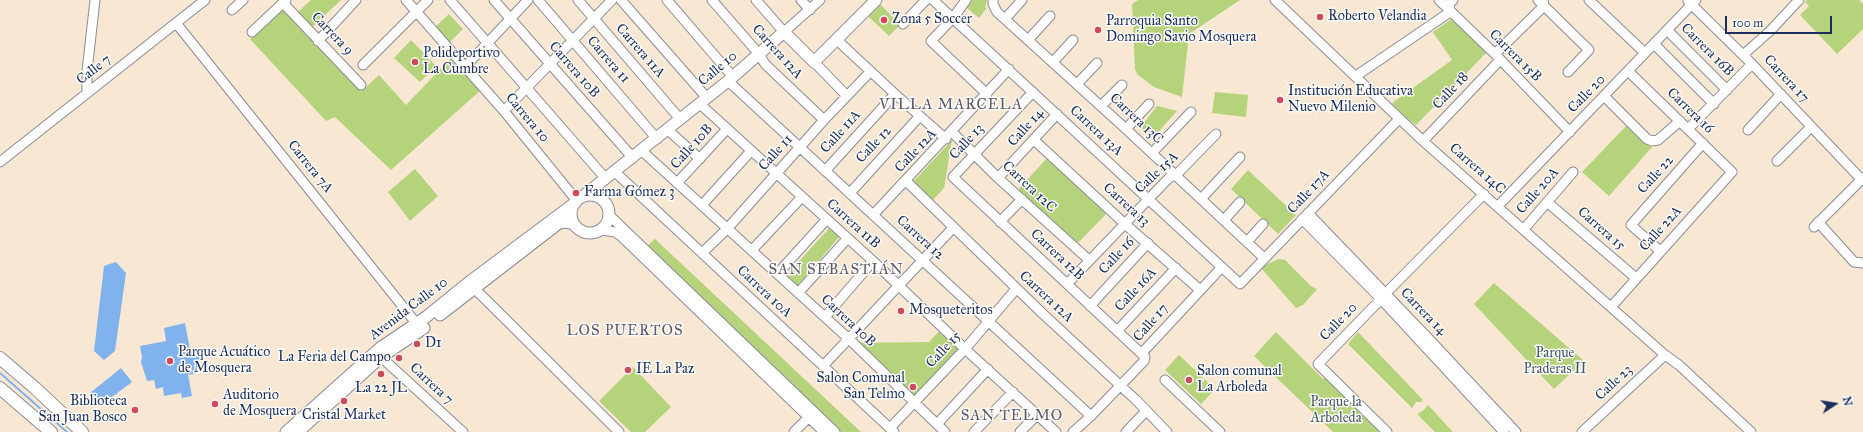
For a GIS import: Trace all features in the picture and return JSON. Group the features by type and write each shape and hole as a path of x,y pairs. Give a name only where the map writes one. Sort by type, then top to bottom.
{"main road":[{"path":"0,358 82,432"},
{"path":"0,388 51,432"}],"street":[{"path":"87,93 87,71 95,0"},
{"name":"Calle 7","path":"0,162 205,0"},
{"path":"232,10 243,0"},
{"path":"318,41 356,0"},
{"name":"Carrera 10","path":"406,0 504,111 578,200"},
{"path":"362,65 428,0"},
{"name":"Carrera 10A","path":"450,0 526,88 610,176 702,253 892,430"},
{"name":"Carrera 10B","path":"494,0 633,158"},
{"path":"465,67 528,0"},
{"name":"Carrera 11","path":"538,0 657,139"},
{"name":"Carrera 11A","path":"578,0 680,120"},
{"path":"504,111 612,0"},
{"name":"Carrera 11B","path":"621,0 727,129 873,261 965,349 1056,432"},
{"name":"Carrera 12A","path":"712,0 766,64 824,120"},
{"path":"756,0 784,32 847,96"},
{"path":"801,0 810,10"},
{"name":"Calle 10","path":"633,158 731,79 820,0"},
{"path":"814,62 876,0"},
{"path":"903,24 926,0"},
{"name":"Carrera 13A","path":"933,0 1240,284"},
{"path":"966,0 953,18 931,41 987,94"},
{"name":"Carrera 13C","path":"993,0 994,8 1005,19 1176,175 1264,258"},
{"path":"1005,19 1022,0"},
{"name":"Carrera 14C","path":"1275,0 1423,141 1524,228 1665,355"},
{"name":"Carrera 15B","path":"1439,0 1570,132"},
{"path":"1356,76 1450,12 1449,4 1453,0"},
{"path":"1589,0 1645,53"},
{"path":"1743,55 1770,31 1799,0"},
{"name":"Calle 20","path":"1498,206 1654,44 1692,1"},
{"name":"Carrera 17","path":"1692,1 1862,178"},
{"path":"252,32 284,2"},
{"name":"Carrera 9","path":"284,2 318,41 361,85"},
{"name":"Carrera 12","path":"672,2 731,79 800,148 990,320 1091,416"},
{"path":"1497,57 1541,2 1589,50 1568,72"},
{"path":"1028,40 1050,16"},
{"name":"Carrera 7A","path":"176,22 419,327"},
{"name":"Carrera 16B","path":"1667,30 1727,90"},
{"name":"Carrera 12C","path":"837,40 919,117 975,154 998,178 1089,260"},
{"path":"1053,62 1073,40"},
{"path":"1654,44 1714,104"},
{"name":"Calle 18","path":"1423,141 1497,57"},
{"path":"1077,84 1097,63"},
{"path":"1688,128 1714,104 1752,64"},
{"name":"Calle 12A","path":"874,214 949,136 1009,70"},
{"name":"Carrera 16","path":"1628,71 1732,172"},
{"name":"Calle 11","path":"702,253 727,229 824,120 870,72"},
{"path":"1101,106 1122,85"},
{"name":"Calle 13","path":"953,177 1033,92"},
{"name":"Calle 11A","path":"825,171 895,94"},
{"path":"1748,130 1780,94"},
{"path":"1604,96 1647,139 1652,141 1658,140 1680,121"},
{"path":"1126,129 1149,104"},
{"path":"1152,153 1191,112"},
{"name":"Calle 14","path":"998,178 1057,114"},
{"name":"Calle 12","path":"850,192 919,117"},
{"name":"Calle 17A","path":"1240,284 1399,119"},
{"path":"1777,161 1812,127"},
{"name":"Calle 10B","path":"677,183 727,129"},
{"path":"668,130 700,159"},
{"name":"Calle 15A","path":"1067,284 1170,177 1176,175 1216,134"},
{"name":"Carrera 13","path":"1034,140 1125,224 1200,290"},
{"name":"Calle 22","path":"1660,251 1631,225 1703,143"},
{"name":"Carrera 10B","path":"642,151 727,229 778,273 945,432"},
{"name":"Calle 11","path":"702,206 751,151"},
{"path":"1201,199 1240,157"},
{"name":"Avenida Calle 10","path":"298,432 381,357 419,327 468,283 633,158"},
{"name":"Calle 20A","path":"1524,228 1573,172"},
{"name":"Calle 22A","path":"1611,307 1732,172"},
{"path":"601,230 608,221 609,215 608,208 601,199 600,194 610,176"},
{"name":"Carrera 12B","path":"953,177 1142,353"},
{"path":"1862,178 1816,225 1854,262 1863,263"},
{"name":"Carrera 12A","path":"906,181 1016,289 1121,385 1167,432"},
{"name":"Calle 20","path":"1387,432 1318,364 1484,194"},
{"path":"601,199 588,196 578,200 571,214 574,224 578,229 589,233 601,230 615,232 621,236 649,259 812,414 835,432"},
{"path":"752,250 802,197"},
{"path":"1000,222 1022,200"},
{"path":"1224,220 1240,202"},
{"name":"Carrera 15","path":"1547,202 1636,278"},
{"path":"609,215 649,259"},
{"name":"Carrera 14","path":"1305,216 1516,432"},
{"path":"778,273 827,219"},
{"name":"Avenida Calle 10","path":"286,432 380,348 419,327 474,289 559,223 566,222 574,224"},
{"path":"1247,242 1263,224"},
{"path":"823,366 953,228"},
{"path":"798,293 847,239"},
{"name":"Calle 16","path":"1090,306 1148,243"},
{"path":"825,317 873,261"},
{"name":"Calle 17","path":"1073,432 1091,416 1144,361 1145,357 1142,353 1222,267"},
{"name":"Calle 16A","path":"1117,331 1176,268"},
{"path":"474,289 619,432"},
{"name":"Calle 15","path":"892,430 913,402 965,349 1016,289"},
{"name":"Carrera 14","path":"1383,296 1504,432"},
{"path":"1665,355 1679,365 1751,432"},
{"name":"Calle 23","path":"1582,432 1665,355"},
{"name":"Carrera 7","path":"381,357 463,432"},
{"path":"937,424 988,369"},
{"path":"1165,380 1220,432"},
{"path":"974,432 1013,392"},
{"path":"1126,432 1146,411"},
{"path":"794,432 812,414"},
{"path":"812,414 824,432"},
{"path":"1020,432 1037,414"}],"green space":[{"path":"311,0 341,0 307,32 363,90 379,75 406,105 452,57 481,90 391,170 335,117 326,121 250,39 288,3 298,12"},
{"path":"972,0 987,0 985,7 986,9 979,18 967,8"},
{"path":"1138,0 1240,0 1189,34 1182,97 1154,87 1137,74 1135,69 1132,4"},
{"path":"1807,0 1859,0 1863,4 1863,29 1837,54 1800,15 1809,6 1805,2"},
{"name":"Zona 5 Soccer","path":"880,4 900,25 889,36 868,16"},
{"path":"449,14 463,29 446,46 432,30"},
{"path":"1453,18 1487,52 1416,125 1407,119 1392,103 1452,60 1433,32"},
{"name":"Polideportivo La Cumbre","path":"411,40 436,66 420,82 394,58"},
{"path":"1215,92 1248,95 1246,117 1212,113"},
{"path":"1157,106 1177,111 1152,139 1140,128"},
{"path":"1628,124 1652,147 1609,196 1582,172"},
{"path":"952,140 944,188 932,201 913,182"},
{"path":"1048,157 1107,213 1076,245 1018,190"},
{"path":"415,169 438,196 410,221 388,192"},
{"path":"1248,170 1296,215 1278,234 1231,189"},
{"path":"830,227 840,236 797,286 785,277"},
{"path":"655,239 861,432 840,432 645,248"},
{"path":"1279,259 1285,260 1312,287 1317,289 1303,305 1296,308 1261,268"},
{"name":"Parque Praderas II","path":"1494,283 1584,361 1554,389 1474,304"},
{"path":"940,330 959,348 913,398 855,343 929,342"},
{"name":"Parque la Arboleda","path":"1276,332 1323,379 1325,377 1382,432 1333,432 1254,356"},
{"path":"1358,332 1423,400 1421,402 1416,402 1412,408 1348,344"},
{"path":"1179,355 1215,389 1201,404 1165,370"},
{"path":"633,367 671,407 645,432 631,432 599,401"},
{"path":"1428,405 1453,432 1435,432 1417,414 1424,410"}],"water":[{"path":"116,262 126,273 115,351 104,360 94,351 104,266"},
{"name":"Parque Acuático de Mosquera","path":"185,323 190,349 199,348 202,360 197,362 198,370 194,371 194,374 188,375 192,396 182,398 181,393 164,396 163,387 156,389 154,380 147,381 141,362 142,357 140,346 166,341 164,328"},
{"path":"121,368 132,382 100,406 90,393"}],"waterway":[{"path":"0,373 67,432"}],"place":[{"name":"Roberto Velandia","path":"1320,17"},
{"name":"Zona 5 Soccer","path":"884,20"},
{"name":"Parroquia Santo Domingo Savio Mosquera","path":"1098,30"},
{"name":"Polideportivo La Cumbre","path":"415,62"},
{"name":"Institución Educativa Nuevo Milenio","path":"1280,100"},
{"name":"Farma Gómez 3","path":"576,193"},
{"name":"Mosqueteritos","path":"901,311"},
{"name":"D1","path":"417,344"},
{"name":"La Feria del Campo","path":"399,358"},
{"name":"Parque Acuático de Mosquera","path":"170,361"},
{"name":"IE La Paz","path":"628,370"},
{"name":"La 22 JL","path":"381,374"},
{"name":"Salon comunal La Arboleda","path":"1189,380"},
{"name":"Salon Comunal San Telmo","path":"913,387"},
{"name":"Cristal Market","path":"344,401"},
{"name":"Auditorio de Mosquera","path":"215,404"},
{"name":"Biblioteca San Juan Bosco","path":"135,410"}],"district":[{"name":"VILLA MARCELA","path":"951,105"},
{"name":"SAN SEBASTIÁN","path":"836,270"},
{"name":"LOS PUERTOS","path":"625,331"},
{"name":"SAN TELMO","path":"1012,416"}]}
